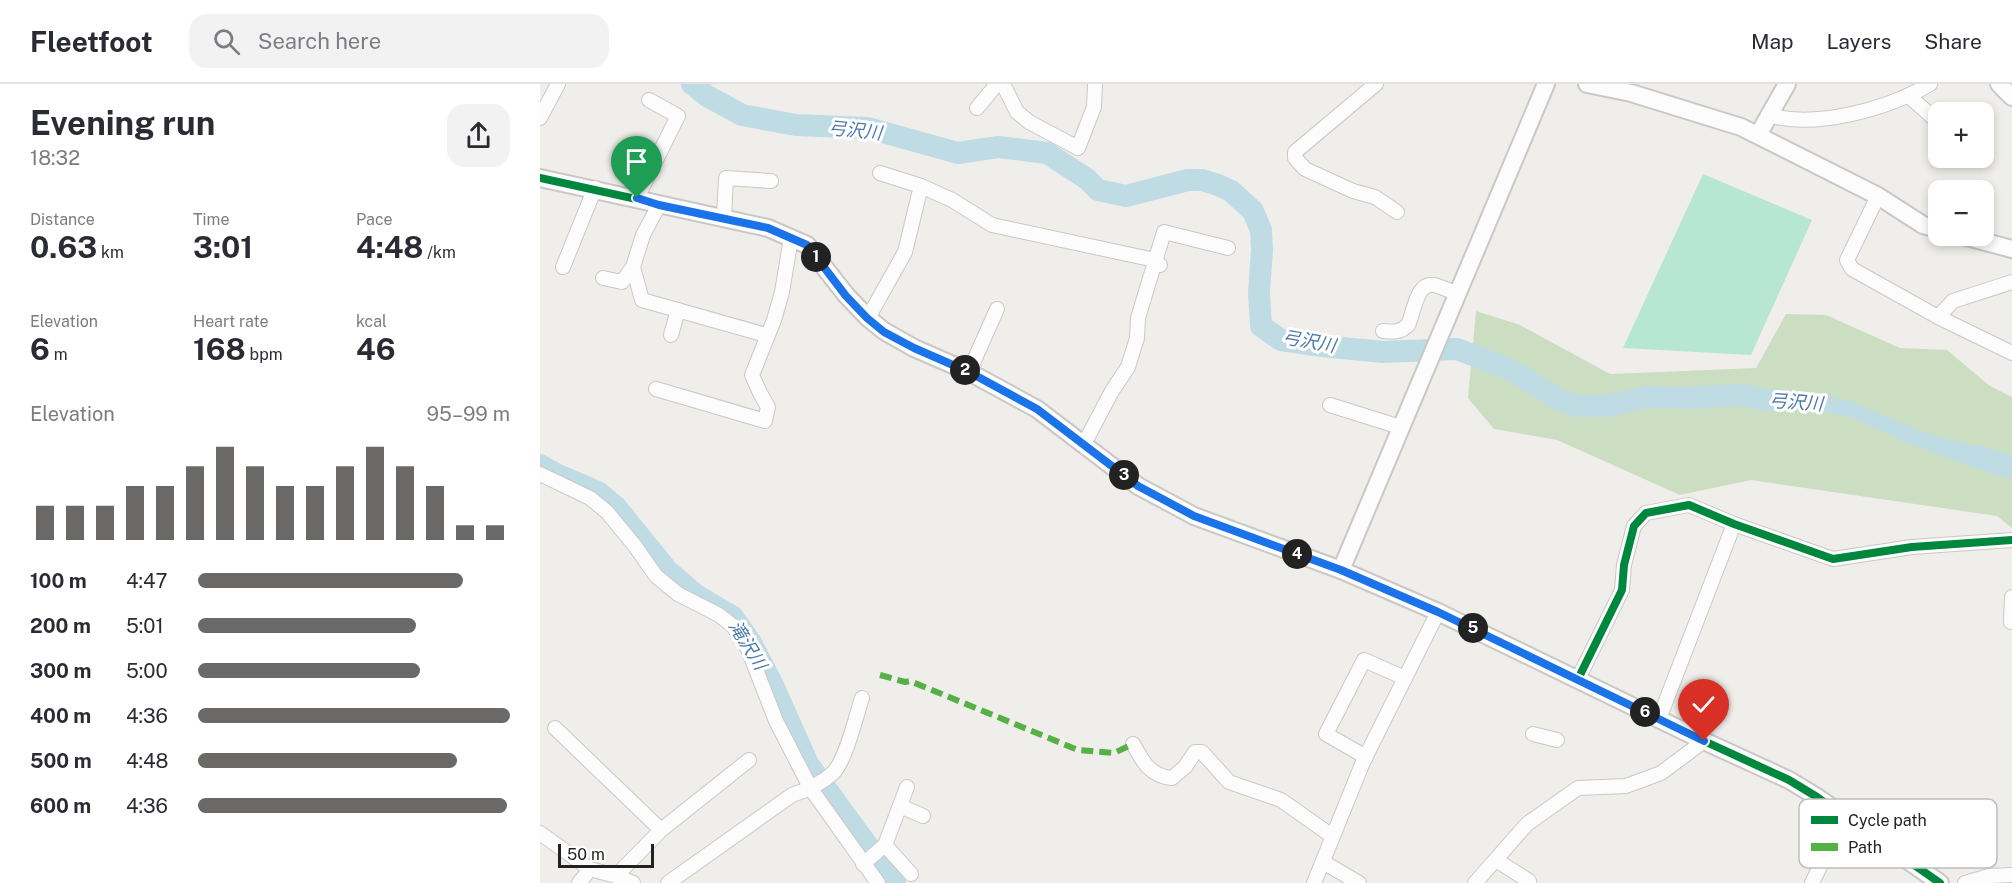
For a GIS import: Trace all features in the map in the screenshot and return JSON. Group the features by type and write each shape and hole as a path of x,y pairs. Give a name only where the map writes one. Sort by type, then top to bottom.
{"street":[{"path":"540,118 558,84"},
{"path":"976,108 997,84"},
{"path":"1003,84 1017,112 1029,122 1078,148 1094,107 1095,84"},
{"path":"1376,84 1295,152 1295,158 1305,169 1353,191 1375,197 1397,212"},
{"path":"1341,570 1546,84"},
{"path":"1587,84 1631,93 1741,127 1878,196 1928,226"},
{"path":"1758,135 1787,84"},
{"path":"1768,115 1785,120 1835,118 1909,96 1930,84"},
{"path":"1999,84 2012,97"},
{"path":"1909,96 1928,113"},
{"path":"637,198 678,116 649,100"},
{"path":"880,173 921,186 952,200 992,225 1158,262"},
{"path":"540,178 595,188 659,205 768,228 807,245 846,296 884,332 969,372 1037,409 1138,486 1194,516 1341,570 1438,612 1789,780 1818,799"},
{"path":"724,217 726,178 771,181"},
{"path":"867,318 905,252 921,186"},
{"path":"563,267 595,188"},
{"path":"1878,196 1847,260 1852,269 1938,317 2012,353"},
{"path":"603,278 622,282 633,267 643,235 659,205"},
{"path":"1084,444 1112,391 1128,367 1137,338 1138,318 1158,262 1164,232 1228,248"},
{"path":"656,389 765,421 768,407 752,375 766,335 774,321 782,292 791,238"},
{"path":"1994,244 2012,249"},
{"path":"633,267 642,300 766,335"},
{"path":"1938,317 1953,301 2012,282"},
{"path":"1383,331 1397,332 1408,326 1419,293 1424,287 1432,285 1457,293"},
{"path":"969,372 998,309"},
{"path":"671,334 678,310"},
{"path":"1330,405 1400,427"},
{"path":"540,474 590,498 607,512 656,576 678,594 718,615 733,626 748,650 776,721 811,789 878,883"},
{"path":"1578,679 1622,590 1624,565 1634,526 1646,513 1689,505 1734,524 1833,559 1912,547 2012,540"},
{"path":"1659,718 1734,524"},
{"path":"2011,622 2012,597"},
{"path":"1314,883 1366,757 1438,612"},
{"path":"1366,757 1326,734 1364,660 1405,678"},
{"path":"668,883 792,795 811,789 835,771 849,740 862,698"},
{"path":"555,728 661,830"},
{"path":"1533,734 1557,740"},
{"path":"1475,883 1527,824 1578,788 1626,786 1660,773 1704,741"},
{"path":"1133,744 1146,768 1163,777 1172,778 1185,767 1195,752 1202,752 1229,782 1281,800 1332,836"},
{"path":"616,876 661,830 749,760"},
{"path":"863,864 885,845 907,787"},
{"path":"900,806 923,816"},
{"path":"540,833 590,869 633,883"},
{"path":"885,845 910,874"},
{"path":"1496,860 1529,881"},
{"path":"1323,862 1359,883"},
{"path":"1812,883 1819,868"},
{"path":"1918,868 1940,883"},
{"path":"579,883 590,869"},
{"path":"1965,883 1989,876 2012,875"}],"green space":[{"path":"1703,174 1812,220 1751,355 1623,348"},
{"path":"1476,311 1520,325 1610,374 1756,368 1786,314 1826,315 1900,348 1947,350 1990,386 2012,397 2012,528 1997,516 1751,480 1680,495 1557,440 1494,429 1468,398"}],"water":[{"path":"1753,388 1818,393 1853,402 1920,431 2009,456 2001,477 1910,444 1853,418 1810,408 1749,407"}],"waterway":[{"name":"弓沢川","path":"692,84 707,96 742,115 796,125 868,128 958,153 998,147 1047,153 1087,179 1098,190 1126,196 1188,180 1202,180 1218,185 1231,191 1253,211 1261,230 1259,293 1261,326 1281,340 1383,352 1457,349 1511,370 1561,401 1579,406 1608,406 1647,397 1743,395 1780,401"},
{"name":"弓沢川","path":"1976,456 2012,467"},
{"name":"滝沢川","path":"540,465 598,492 616,507 667,570 696,595 733,617 750,641 772,683 808,764 895,883"}],"marked path":[{"path":"880,675 905,682 910,681 1078,750 1114,753 1133,744"}],"cycle path":[{"path":"540,178 768,228 807,245 846,295 884,331 914,348 969,372 1037,409 1138,486 1194,516 1341,570 1438,612 1789,780 1820,799"},
{"path":"1578,679 1622,590 1624,565 1634,526 1646,513 1689,505 1734,524 1833,559 1912,547 2012,540"},
{"path":"1919,868 1940,883"}],"route":[{"path":"637,198 659,205 768,228 807,245 846,296 884,332 969,372 1037,409 1138,486 1194,516 1341,570 1438,612 1704,741"}]}
